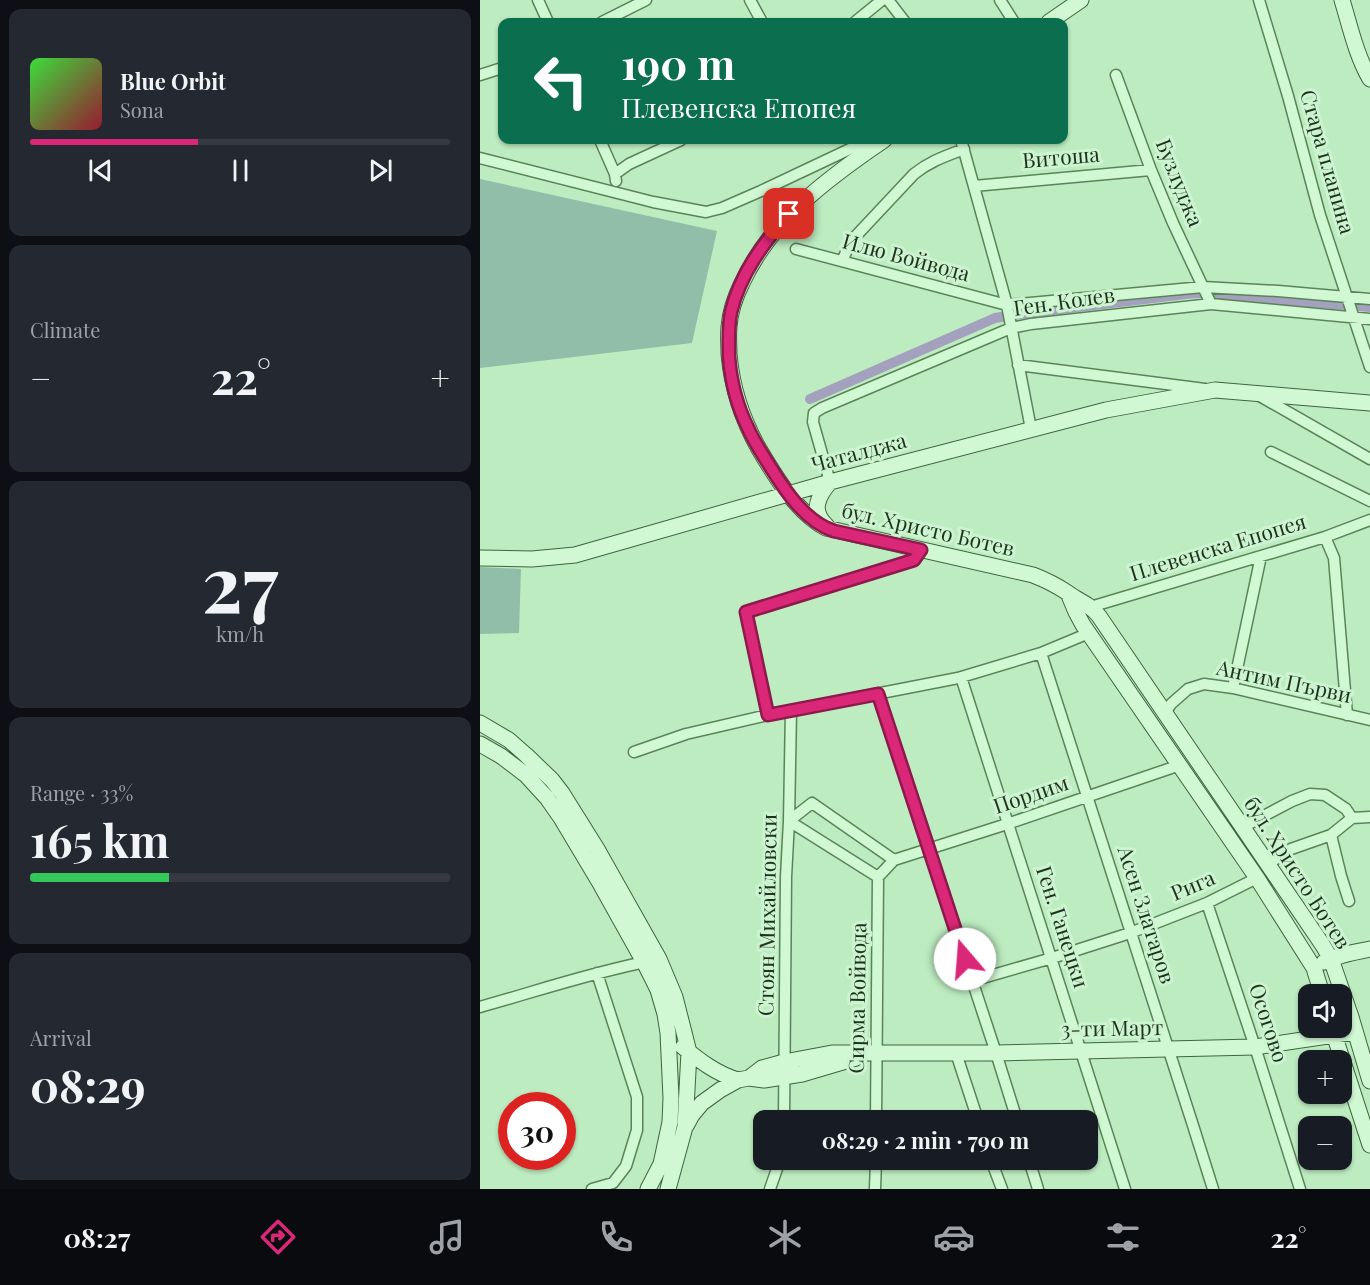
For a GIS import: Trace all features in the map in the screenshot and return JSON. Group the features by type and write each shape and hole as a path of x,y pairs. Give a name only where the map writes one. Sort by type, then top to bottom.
{"street":[{"path":"538,0 546,18"},
{"path":"609,18 634,3 646,0"},
{"path":"750,0 760,18"},
{"path":"860,18 882,0"},
{"path":"888,0 902,18"},
{"path":"1000,0 1011,18"},
{"path":"1055,18 1081,0"},
{"name":"Стара планина","path":"1259,0 1320,215 1370,367"},
{"path":"1342,0 1357,49 1370,79"},
{"path":"480,75 498,69"},
{"name":"Бузлуджа","path":"1116,75 1150,170 1206,295"},
{"path":"602,144 620,192"},
{"path":"615,174 629,164 672,144"},
{"path":"480,158 653,202 706,212 722,208 869,144"},
{"name":"бул. Христо Ботев","path":"873,144 815,190 780,225 765,242 753,261 737,294 731,311 729,327 732,379 736,397 753,438 789,494 814,521 826,528 1033,575 1053,583 1091,606 1323,944 1331,959 1370,1081"},
{"path":"842,261 855,238 914,174 963,144 1009,316 1031,429"},
{"name":"Витоша","path":"974,186 1150,170"},
{"name":"Илю Войвода","path":"796,249 842,261 1009,316"},
{"name":"Ген. Колев","path":"830,482 813,422 814,413 1009,316 1206,295 1370,299"},
{"name":"Ген. Колев","path":"1009,316 1031,324 1206,295 1276,309 1354,315 1370,319"},
{"name":"Чаталджа","path":"1018,365 1215,390 1370,403"},
{"name":"Чаталджа","path":"480,558 532,559 575,555 830,482 1031,429 1106,410 1215,390"},
{"path":"1253,393 1370,459"},
{"path":"1271,452 1370,501"},
{"path":"830,482 819,496 818,509 820,518 834,531"},
{"name":"Плевенска Епопея","path":"1076,612 1325,537 1370,520"},
{"path":"1325,537 1334,558 1347,715"},
{"path":"768,715 746,612 914,560 921,550"},
{"path":"1233,688 1261,556"},
{"name":"бул. Христо Ботев","path":"1068,593 1089,633 1257,878 1314,968 1319,984"},
{"path":"634,752 686,734 768,715 961,677 1041,653 1089,633"},
{"name":"Асен Златаров","path":"1041,653 1213,1189"},
{"name":"Ген. Ганецки","path":"961,677 1125,1189"},
{"name":"Антим Първи","path":"1165,713 1171,704 1188,689 1204,684 1233,688 1370,720"},
{"path":"1132,697 1147,686"},
{"path":"878,694 1014,1110"},
{"name":"Стоян Михайловски","path":"784,1110 786,877 791,710"},
{"path":"480,723 509,740 552,780 562,793 597,849 652,960 668,1033 671,1098 670,1122 661,1164 648,1189"},
{"path":"480,744 526,775 547,798 675,997 689,1052 685,1127 668,1189"},
{"name":"Пордим","path":"894,860 1007,825 1180,765"},
{"path":"1243,827 1310,794 1325,795 1346,809 1352,818"},
{"path":"812,803 894,860 878,877 789,821 812,803"},
{"path":"1268,864 1290,849 1331,835 1352,818 1370,817"},
{"path":"1331,835 1349,901"},
{"name":"Сирма Войвода","path":"876,1110 873,1053 878,877"},
{"name":"Рига","path":"972,981 1130,933 1207,903 1257,878"},
{"name":"Осогово","path":"1207,903 1256,1047 1300,1189"},
{"path":"1314,968 1331,959 1370,949"},
{"path":"480,1007 597,973 652,960"},
{"path":"592,1189 613,1183 626,1166 637,1130 636,1097 597,973"},
{"path":"668,1033 689,1052 724,1076 743,1079"},
{"name":"3-ти Март","path":"661,1164 692,1115 702,1103 720,1090 762,1068 784,1070 832,1053 996,1053 1256,1047 1299,1038"},
{"path":"1335,1038 1370,1145"},
{"path":"956,1053 975,1110"},
{"path":"770,1189 777,1170"},
{"path":"875,1189 876,1170"},
{"path":"995,1170 1002,1189"},
{"path":"1032,1170 1038,1189"}],"green space":[{"path":"480,179 717,231 692,343 480,368"},
{"path":"480,567 521,569 519,633 480,634"}],"waterway":[{"path":"810,399 995,318 1195,293 1370,307"}],"route":[{"path":"789,214 765,242 753,261 731,311 730,362 736,397 741,411 753,438 773,472 789,494 814,521 834,531 921,550 914,560 746,612 768,715 878,694 965,959"}]}
